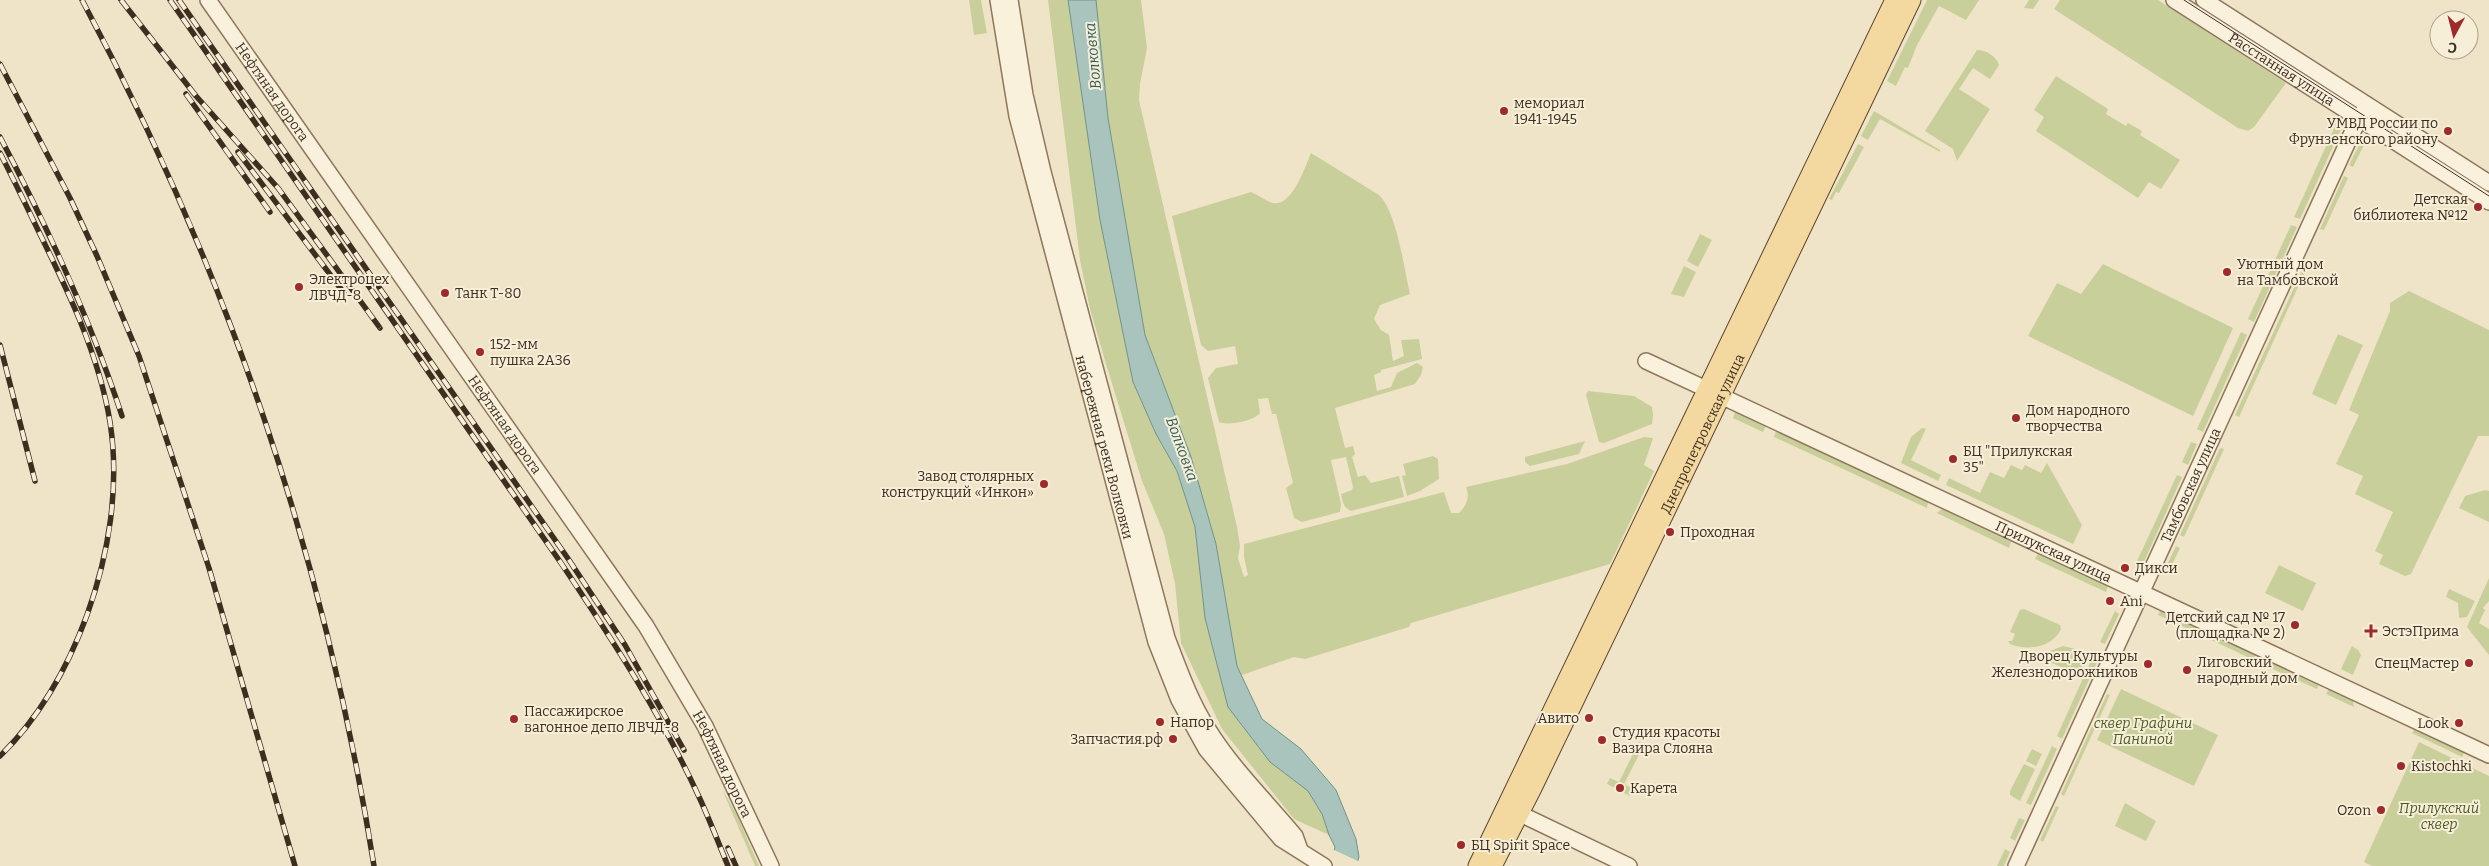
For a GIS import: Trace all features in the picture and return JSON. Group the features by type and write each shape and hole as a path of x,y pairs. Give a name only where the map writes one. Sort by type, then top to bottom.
{"main road":[{"name":"Днепропетровская улица","path":"1492,866 1513,810 1714,391 1895,0"},
{"name":"Днепропетровская улица","path":"1714,391 1911,0"},
{"name":"Днепропетровская улица","path":"1478,866 1513,810"}],"street":[{"name":"Нефтяная дорога","path":"208,0 646,626 705,726 770,866"},
{"name":"набережная реки Волковки","path":"998,0 1019,124 1156,642 1179,700 1206,749 1274,832 1286,844 1300,850 1321,864"},
{"name":"набережная реки Волковки","path":"1010,0 1025,95 1043,172 1167,638 1190,695 1207,728 1228,757 1295,836 1300,850"},
{"name":"Расстанная улица","path":"2174,0 2489,202"},
{"name":"Расстанная улица","path":"2204,0 2489,183"},
{"name":"Тамбовская улица","path":"2016,866 2367,105"},
{"name":"Прилукская улица","path":"1646,361 1714,391 2489,755"},
{"path":"1513,810 1629,866"}],"green space":[{"path":"969,0 981,0 987,33 974,35"},
{"path":"1048,0 1068,0 1100,220 1133,382 1156,434 1177,471 1195,527 1205,618 1228,707 1270,762 1308,791 1322,814 1329,835 1294,819 1222,729 1181,643 1175,584 1164,534 1142,481 1090,309 1080,260"},
{"path":"1096,0 1141,0 1147,48 1139,100 1237,527 1240,546 1238,558 1244,577 1248,575 1244,557 1244,544 1444,492 1451,513 1459,513 1467,501 1466,487 1567,464 1644,437 1653,438 1644,465 1654,471 1610,564 1411,623 1409,627 1305,659 1294,657 1242,675 1237,666 1216,544 1191,457 1145,335 1108,118"},
{"path":"1927,0 1979,0 1966,20 1939,6 1917,45 1908,68 1905,67 1896,86 1887,81"},
{"path":"2029,0 2039,0 2033,9 2024,8"},
{"path":"2060,0 2158,0 2286,83 2254,127 2248,131 2238,128 2054,9"},
{"path":"1977,50 1990,54 1999,65 1990,79 1973,68 1959,89 1990,109 1957,161 1953,149 1925,131"},
{"path":"2056,76 2108,109 2106,114 2126,126 2128,123 2142,131 2140,135 2180,160 2161,189 2149,182 2138,198 2036,131 2044,117 2034,110"},
{"path":"1874,111 1940,150 1940,152 1880,119 1868,140 1861,136"},
{"path":"2336,124 2342,127 2300,219 2294,217"},
{"path":"2363,137 2367,139 2353,167 2349,165"},
{"path":"1858,144 1864,147 1839,193 1836,192 1832,200 1829,199"},
{"path":"1311,153 1379,195 1391,214 1395,227 1410,294 1380,305 1374,319 1381,330 1389,335 1393,361 1404,356 1401,340 1419,339 1422,359 1381,370 1381,372 1374,375 1377,391 1391,387 1397,373 1417,363 1423,367 1421,375 1415,384 1335,408 1345,448 1353,446 1355,454 1352,457 1358,477 1365,475 1371,483 1399,476 1404,497 1351,511 1345,506 1341,494 1352,490 1353,487 1346,457 1331,460 1341,504 1340,512 1302,522 1294,518 1286,488 1293,483 1276,414 1272,414 1268,398 1258,399 1260,413 1257,416 1234,423 1219,422 1208,378 1216,368 1238,364 1235,346 1208,351 1201,345 1172,216 1251,192 1270,202 1280,203 1292,193 1297,185"},
{"path":"2344,176 2348,178 2324,230 2320,229"},
{"path":"2291,225 2297,227 2254,322 2248,319"},
{"path":"1700,234 1712,240 1698,267 1687,261"},
{"path":"2103,264 2233,328 2193,416 2028,336 2057,283 2081,294"},
{"path":"2305,264 2308,265 2239,417 2235,415"},
{"path":"1684,266 1696,272 1684,297 1671,294"},
{"path":"2409,291 2489,330 2489,436 2478,436 2411,574 2405,576 2379,564 2383,555 2375,551 2393,512 2355,494 2363,476 2336,464 2359,415 2349,410 2390,311 2390,303"},
{"path":"2241,332 2247,335 2203,432 2197,429"},
{"path":"2338,334 2363,345 2336,405 2312,394"},
{"path":"1588,391 1634,396 1652,407 1652,424 1604,443 1599,442 1586,395"},
{"path":"1735,412 1766,426 1763,432 1733,418"},
{"path":"1922,428 1926,429 1911,460 1941,475 1938,481 1901,463 1911,437"},
{"path":"1776,431 1928,502 1927,508 1774,437"},
{"path":"1585,441 1579,454 1530,466 1525,462 1525,457"},
{"path":"2191,442 2197,444 2188,465 2182,462"},
{"path":"2220,448 2224,449 2184,537 2180,535"},
{"path":"1433,456 1438,459 1439,479 1420,491 1407,496 1402,476 1406,475 1403,464"},
{"path":"2047,463 2082,525 2073,544 1946,485 1949,478 1980,493 1990,472 2004,478 2011,465 2022,470 2025,465 2041,473"},
{"path":"2177,475 2182,477 2143,564 2137,561"},
{"path":"2485,490 2489,491 2489,522 2459,508 2465,496"},
{"path":"1942,509 2011,542 2009,548 1937,513"},
{"path":"2176,546 2180,548 2167,575 2163,573"},
{"path":"2038,553 2108,586 2106,592 2035,559"},
{"path":"2279,565 2316,583 2303,611 2265,593"},
{"path":"2489,578 2489,601 2483,608 2485,610 2479,623 2489,629 2489,655 2467,627"},
{"path":"2449,589 2475,601 2467,617 2459,618 2458,603 2446,597"},
{"path":"2024,609 2060,625 2061,629 2046,644 2024,647 2010,644 2008,641 2012,641 2015,634 2010,632 2020,610"},
{"path":"2115,611 2119,614 2105,644 2100,642"},
{"path":"2160,611 2255,655 2254,660 2158,615"},
{"path":"2063,646 2089,652 2079,674 2049,662 2044,657 2045,653"},
{"path":"2352,646 2361,655 2353,675 2341,669"},
{"path":"2094,654 2100,656 2062,739 2057,736"},
{"path":"2269,661 2319,684 2317,689 2266,666"},
{"name":"сквер Графини Паниной","path":"2121,689 2218,735 2194,786 2097,740"},
{"path":"2329,689 2353,701 2354,707 2326,694"},
{"path":"2107,694 2110,695 2064,796 2061,794"},
{"path":"2415,729 2464,753 2462,757 2412,733"},
{"path":"1639,742 1644,745 1624,784 1633,789 1630,796 1607,784 1610,778 1619,782"},
{"name":"Прилукский сквер","path":"2419,742 2489,776 2489,866 2372,866 2364,862"},
{"path":"2052,746 2057,749 2031,805 2026,803"},
{"path":"2032,749 2042,754 2036,766 2026,761"},
{"path":"2024,764 2035,769 2020,801 2010,795 2010,791"},
{"path":"722,789 736,813 759,866 755,866"},
{"path":"2125,803 2156,821 2146,841 2115,826"},
{"path":"2056,806 2059,807 2043,842 2040,840"},
{"path":"2019,818 2025,820 2015,841 2010,838"},
{"path":"2005,849 2010,852 2004,866 1997,866"}],"water":[{"name":"Волковка","path":"1068,0 1096,0 1108,118 1145,335 1191,457 1216,544 1237,666 1262,719 1301,749 1336,790 1356,839 1359,857 1356,866 1330,866 1335,847 1322,814 1308,791 1270,762 1228,707 1205,618 1195,527 1177,471 1156,434 1133,382 1100,220"}],"pier":[{"path":"1332,849 1360,862 1358,866 1327,866"}],"tram line":[{"path":"2184,0 2489,196"}],"railway":[{"path":"82,0 135,104 183,208 226,314 265,421 299,529 328,639 353,752 374,866"},
{"path":"121,0 196,96 278,188 380,328"},
{"path":"170,0 599,620 653,708 685,768 728,866"},
{"path":"179,0 569,560 625,645 684,750"},
{"path":"0,64 70,198 97,256 139,356 209,568 295,866"},
{"path":"186,94 270,212"},
{"path":"0,137 35,205 67,274 110,380 122,416"},
{"path":"238,152 344,293"},
{"path":"0,153 60,274 90,347 105,397 110,422 114,471 107,544 87,615 62,672 40,708 28,725 0,756"},
{"path":"0,345 35,481"},
{"path":"728,848 736,866"}],"place":[{"name":"мемориал 1941-1945","path":"1504,111"},
{"name":"УМВД России по Фрунзенского району","path":"2448,131"},
{"name":"Детская библиотека №12","path":"2478,207"},
{"name":"Уютный дом на Тамбовской","path":"2227,272"},
{"name":"Электроцех ЛВЧД-8","path":"299,287"},
{"name":"Танк Т-80","path":"445,293"},
{"name":"152-мм пушка 2А36","path":"480,352"},
{"name":"Дом народного творчества","path":"2016,418"},
{"name":"БЦ \"Прилукская 35\"","path":"1953,459"},
{"name":"Завод столярных конструкций «Инкон»","path":"1044,484"},
{"name":"Проходная","path":"1670,532"},
{"name":"Дикси","path":"2125,568"},
{"name":"Ani","path":"2110,601"},
{"name":"Детский сад № 17 (площадка № 2)","path":"2295,625"},
{"name":"ЭстэПрима","path":"2371,631"},
{"name":"СпецМастер","path":"2469,663"},
{"name":"Дворец Культуры Железнодорожников","path":"2148,664"},
{"name":"Лиговский народный дом","path":"2187,670"},
{"name":"Авито","path":"1589,718"},
{"name":"Пассажирское вагонное депо ЛВЧД-8","path":"514,719"},
{"name":"Напор","path":"1160,722"},
{"name":"Look","path":"2459,723"},
{"name":"Запчастия.рф","path":"1173,739"},
{"name":"Студия красоты Вазира Слояна","path":"1602,740"},
{"name":"Kistochki","path":"2401,766"},
{"name":"Карета","path":"1620,788"},
{"name":"Ozon","path":"2381,810"},
{"name":"БЦ Spirit Space","path":"1461,845"}]}
